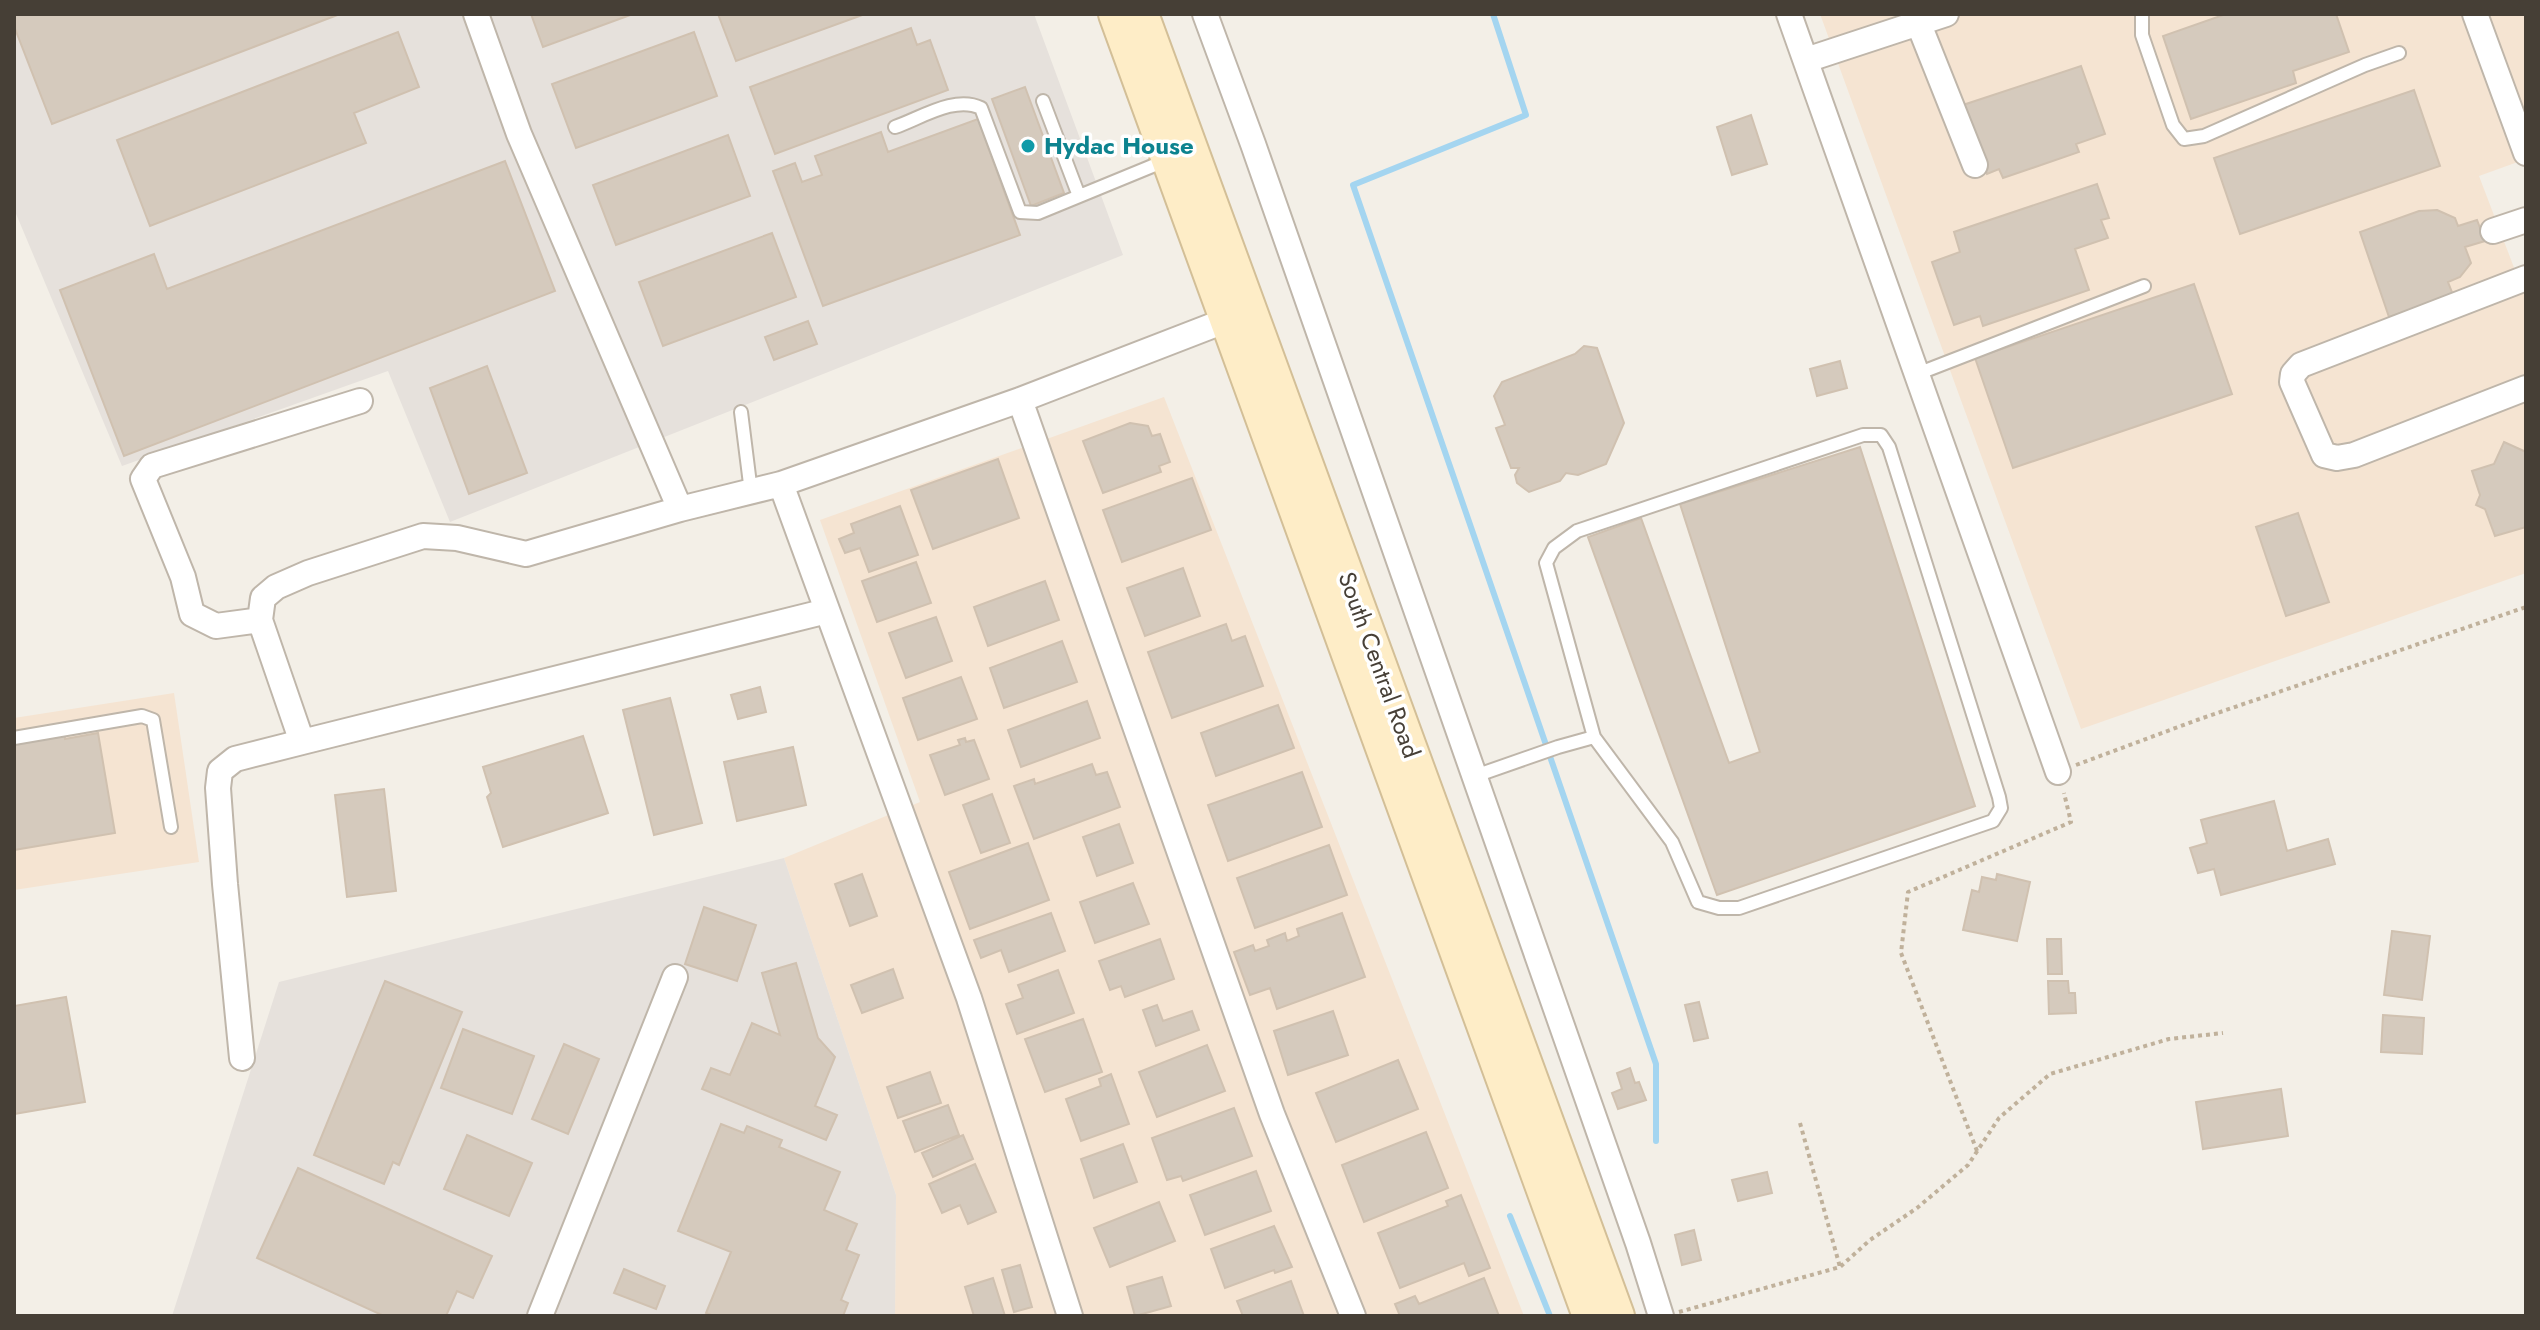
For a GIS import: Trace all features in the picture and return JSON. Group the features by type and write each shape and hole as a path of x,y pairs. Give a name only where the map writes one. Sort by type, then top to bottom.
{"main road":[{"name":"South Central Road","path":"1116,14 1169,160 1239,316 1617,1316"},
{"name":"South Central Road","path":"1141,14 1239,316 1590,1316"}],"street":[{"path":"476,14 519,134 680,509"},
{"path":"1205,14 1663,1316"},
{"path":"1789,14 2058,772"},
{"path":"1806,60 1946,14"},
{"path":"2475,14 2524,144"},
{"path":"1918,22 1975,165"},
{"path":"2493,231 2526,220"},
{"path":"2526,278 2301,365 2293,374 2292,382 2324,455 2337,458 2354,455 2526,388"},
{"path":"302,742 260,620 263,598 276,587 308,573 423,536 457,538 526,554 680,509 781,484 1020,400 1239,316"},
{"path":"1020,400 1267,1099 1353,1316"},
{"path":"260,620 216,626 192,614 183,577 143,479 152,466 360,401"},
{"path":"781,484 969,998 1070,1316"},
{"path":"242,1058 218,788 220,771 235,759 827,611"},
{"path":"550,1313 675,977"}],"lane":[{"path":"2142,14 2142,35 2173,125 2184,139 2204,136 2399,53"},
{"path":"1043,101 1079,196"},
{"path":"895,127 959,103 981,108 1020,212 1038,213 1169,160"},
{"path":"1917,374 2144,286"},
{"path":"741,412 751,492"},
{"path":"1863,435 1881,435 1889,447 1999,797 2001,808 1993,821 1739,908 1719,908 1698,902 1672,842 1594,737 1546,563 1554,548 1577,531 1863,435"},
{"path":"14,738 142,716 153,720 171,827"},
{"path":"1475,776 1594,737"}],"path":[{"path":"1977,1151 1901,953 1908,892 2071,822 2058,772 2197,720 2526,607"},
{"path":"1663,1316 1840,1267 1870,1240 1917,1208 1968,1165 1999,1118 2050,1074 2169,1039 2223,1033"},
{"path":"1800,1123 1840,1267"}],"shaded area":[{"path":"14,14 1034,14 1123,255 450,522 388,371 122,466 14,209"},
{"path":"1820,14 2526,14 2526,159 2479,176 2526,299 2526,573 2081,729"},
{"path":"1164,397 1524,1316 895,1316 896,1195 784,858 920,802 820,520"},
{"path":"174,693 199,862 14,890 14,718"},
{"path":"784,858 896,1195 895,1316 172,1316 279,982"}],"building":[{"path":"14,14 340,14 52,124 14,26"},
{"path":"531,14 633,14 543,47"},
{"path":"718,14 865,14 736,61"},
{"path":"2226,14 2336,14 2349,52 2293,71 2296,83 2191,119 2163,36"},
{"path":"911,28 917,45 930,40 948,90 775,154 750,87"},
{"path":"398,32 419,87 354,113 366,143 150,226 117,140"},
{"path":"694,32 717,96 576,148 552,84"},
{"path":"2081,66 2105,134 2076,144 2079,152 2003,178 1999,169 1987,174 1963,105"},
{"name":"Hydac House","path":"1025,87 1064,193 1031,206 992,99"},
{"path":"2414,90 2440,166 2240,234 2214,158"},
{"path":"1751,115 1767,164 1732,175 1717,127"},
{"path":"978,119 1020,235 823,306 773,171 795,163 802,182 822,175 815,156 881,132 888,152"},
{"path":"728,135 750,196 616,245 593,185"},
{"path":"505,161 555,291 124,456 60,290 154,254 167,289"},
{"path":"2097,184 2109,218 2101,220 2108,238 2075,249 2089,290 1983,326 1980,316 1954,325 1932,262 1960,252 1954,232"},
{"path":"2437,210 2455,218 2458,226 2477,220 2485,241 2465,247 2471,263 2460,277 2448,282 2453,295 2389,317 2360,232 2419,211"},
{"path":"772,233 796,297 663,346 639,282"},
{"path":"2194,284 2232,394 2013,468 1975,358"},
{"path":"808,321 817,344 774,360 765,337"},
{"path":"1584,346 1597,348 1624,423 1606,464 1578,475 1566,473 1560,481 1529,492 1517,483 1515,475 1519,468 1511,468 1496,428 1505,425 1494,396 1502,382 1575,354"},
{"path":"1840,361 1847,388 1817,396 1810,369"},
{"path":"487,366 527,473 469,494 430,388"},
{"path":"1130,423 1148,426 1152,436 1160,434 1170,462 1159,466 1161,472 1103,493 1083,441"},
{"path":"2504,442 2526,452 2526,527 2495,536 2485,509 2476,505 2480,495 2472,471 2494,464"},
{"path":"1860,447 1975,806 1717,895 1588,537 1641,518 1729,763 1760,752 1680,504"},
{"path":"998,459 1019,518 933,549 911,490"},
{"path":"1192,478 1211,530 1122,562 1103,510"},
{"path":"900,506 918,555 869,572 860,548 845,553 839,539 854,533 851,524"},
{"path":"2298,513 2329,602 2286,616 2256,527"},
{"path":"916,562 931,603 877,622 862,581"},
{"path":"1183,568 1200,616 1145,636 1127,588"},
{"path":"1045,581 1059,620 988,646 974,607"},
{"path":"936,617 952,661 906,678 889,633"},
{"path":"1226,624 1232,641 1245,636 1263,686 1172,718 1148,652"},
{"path":"1062,641 1077,682 1004,708 990,668"},
{"path":"961,677 977,719 918,740 903,698"},
{"path":"760,687 766,712 738,719 731,695"},
{"path":"670,698 702,823 654,835 623,710"},
{"path":"1087,701 1100,738 1021,767 1008,730"},
{"path":"1278,705 1294,748 1216,776 1201,733"},
{"path":"64,731 65,739 98,733 115,833 14,850 14,740"},
{"path":"583,736 608,813 503,847 487,797 491,793 483,767"},
{"path":"965,738 966,742 974,740 989,779 945,795 930,755 960,745 958,740"},
{"path":"793,747 806,805 737,821 724,762"},
{"path":"1092,764 1096,775 1107,772 1120,807 1034,839 1014,786 1034,779 1035,784"},
{"path":"1302,772 1322,827 1228,861 1208,805"},
{"path":"384,789 396,891 347,897 335,795"},
{"path":"992,794 1010,843 981,853 963,805"},
{"path":"2274,801 2287,851 2328,839 2335,864 2221,895 2214,869 2198,873 2190,848 2207,843 2201,820"},
{"path":"1119,824 1133,863 1097,876 1083,837"},
{"path":"1028,843 1049,900 970,929 949,872"},
{"path":"1329,845 1347,895 1255,928 1237,878"},
{"path":"862,874 877,916 850,926 835,884"},
{"path":"1997,874 2030,882 2017,941 1963,930 1972,890 1979,892 1982,877 1996,880"},
{"path":"1133,883 1149,924 1095,943 1080,902"},
{"path":"704,907 756,925 737,981 685,964"},
{"path":"1051,913 1065,951 1009,972 1001,950 981,958 974,940"},
{"path":"1342,913 1365,977 1277,1009 1270,988 1250,995 1234,952 1253,945 1255,951 1269,946 1267,940 1285,933 1287,941 1299,936 1297,929"},
{"path":"2392,931 2430,936 2422,1000 2384,995"},
{"path":"1160,939 1174,979 1125,997 1121,986 1110,990 1099,961"},
{"path":"2047,939 2061,939 2062,974 2048,974"},
{"path":"796,963 818,1038 835,1057 815,1106 837,1115 826,1140 702,1089 711,1068 730,1075 752,1023 780,1035 762,973"},
{"path":"893,969 903,998 862,1013 851,985"},
{"path":"1058,970 1074,1013 1017,1034 1006,1004 1023,998 1018,985"},
{"path":"385,981 462,1012 399,1165 393,1162 384,1184 314,1155"},
{"path":"2048,981 2068,981 2069,993 2075,993 2076,1013 2049,1014"},
{"path":"66,997 85,1102 14,1114 14,1006"},
{"path":"1699,1002 1708,1038 1694,1041 1685,1005"},
{"path":"1157,1005 1163,1021 1192,1011 1199,1030 1156,1046 1143,1010"},
{"path":"1333,1011 1348,1055 1288,1075 1274,1031"},
{"path":"2383,1015 2424,1018 2422,1054 2381,1052"},
{"path":"1083,1019 1102,1072 1045,1092 1025,1039"},
{"path":"463,1029 534,1056 512,1114 441,1088"},
{"path":"564,1044 599,1059 568,1134 532,1119"},
{"path":"1207,1045 1225,1091 1157,1117 1139,1072"},
{"path":"1398,1060 1418,1109 1336,1142 1316,1093"},
{"path":"1630,1068 1646,1100 1618,1109 1612,1093 1622,1089 1617,1073"},
{"path":"930,1072 941,1103 898,1118 887,1087"},
{"path":"1111,1074 1129,1124 1081,1141 1066,1099 1101,1086 1099,1079"},
{"path":"2281,1089 2288,1136 2203,1149 2196,1102"},
{"path":"948,1105 959,1135 915,1152 903,1121"},
{"path":"1234,1108 1252,1156 1183,1181 1181,1176 1167,1180 1152,1138"},
{"path":"721,1124 744,1133 747,1126 782,1140 779,1147 840,1172 824,1210 857,1224 846,1250 859,1255 841,1300 848,1303 843,1316 714,1316 706,1313 731,1252 678,1231"},
{"path":"1426,1132 1448,1188 1364,1222 1342,1165"},
{"path":"467,1135 532,1163 509,1216 444,1189"},
{"path":"963,1135 973,1159 933,1177 922,1153"},
{"path":"1123,1144 1137,1182 1094,1198 1081,1159"},
{"path":"975,1164 996,1212 968,1224 960,1205 942,1213 929,1184"},
{"path":"298,1168 492,1256 473,1298 457,1291 446,1316 384,1316 257,1258"},
{"path":"1256,1171 1271,1211 1205,1235 1190,1195"},
{"path":"1767,1172 1772,1193 1738,1201 1732,1180"},
{"path":"1461,1195 1490,1268 1469,1276 1464,1263 1400,1288 1378,1233 1448,1206 1446,1201"},
{"path":"1159,1202 1175,1241 1110,1267 1094,1228"},
{"path":"1274,1226 1292,1267 1275,1273 1274,1270 1225,1288 1211,1249"},
{"path":"1694,1230 1701,1260 1682,1265 1675,1235"},
{"path":"1020,1265 1032,1307 1014,1312 1002,1270"},
{"path":"624,1269 665,1286 656,1309 614,1293"},
{"path":"1162,1277 1171,1306 1135,1316 1127,1287"},
{"path":"993,1278 1005,1316 974,1316 965,1287"},
{"path":"1484,1278 1499,1316 1400,1316 1395,1304 1415,1296 1419,1304"},
{"path":"1291,1281 1304,1316 1243,1316 1237,1301"}],"waterway":[{"path":"1493,14 1526,115 1353,185 1656,1064 1656,1141"},
{"path":"1510,1216 1550,1316"}],"place":[{"name":"Hydac House","path":"1028,146"}]}
